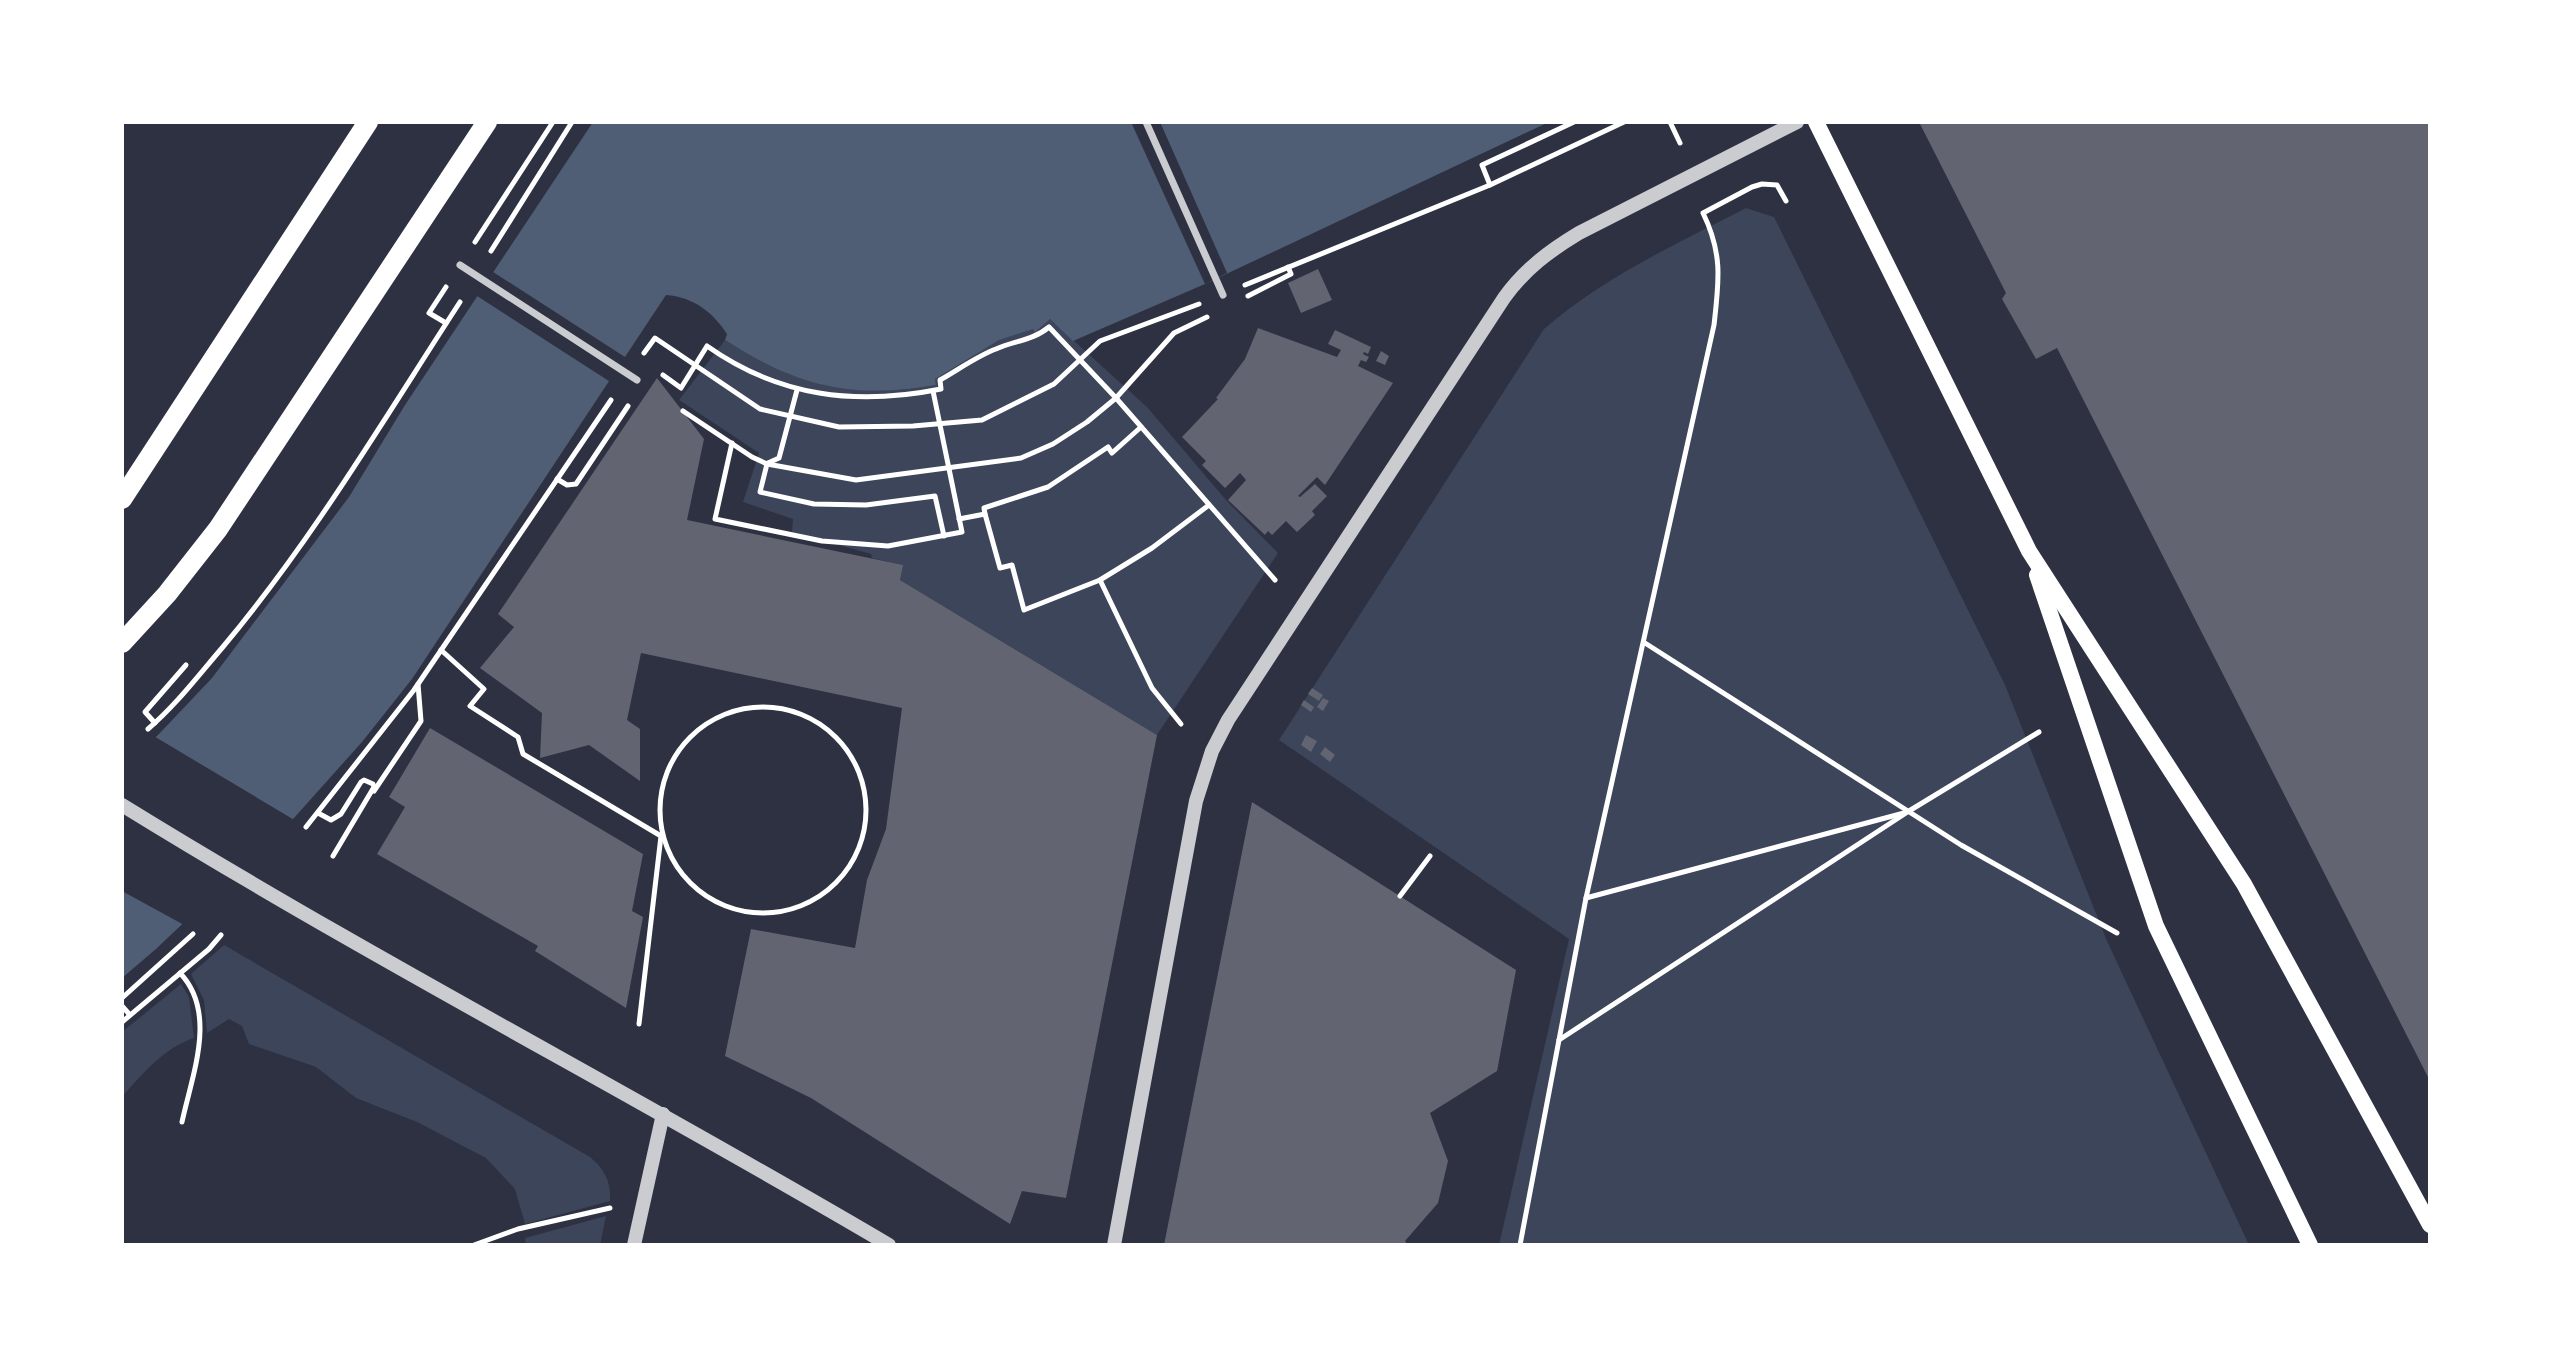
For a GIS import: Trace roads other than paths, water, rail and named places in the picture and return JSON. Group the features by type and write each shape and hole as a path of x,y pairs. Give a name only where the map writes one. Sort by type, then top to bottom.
{"main road":[{"path":"122,499 368,122"},
{"path":"122,643 167,594 241,496 487,122"},
{"path":"1816,122 2029,551 2244,884 2430,1225"},
{"path":"2029,551 2156,926 2310,1245"}],"street":[{"path":"1146,122 1223,295"},
{"path":"1114,1245 1196,801 1212,751 1228,720 1469,351 1523,275 1548,253 1579,233 1797,122"},
{"path":"460,265 637,380"},
{"path":"122,805 235,875 493,1022 663,1114 889,1245"},
{"path":"634,1245 663,1114"}]}
